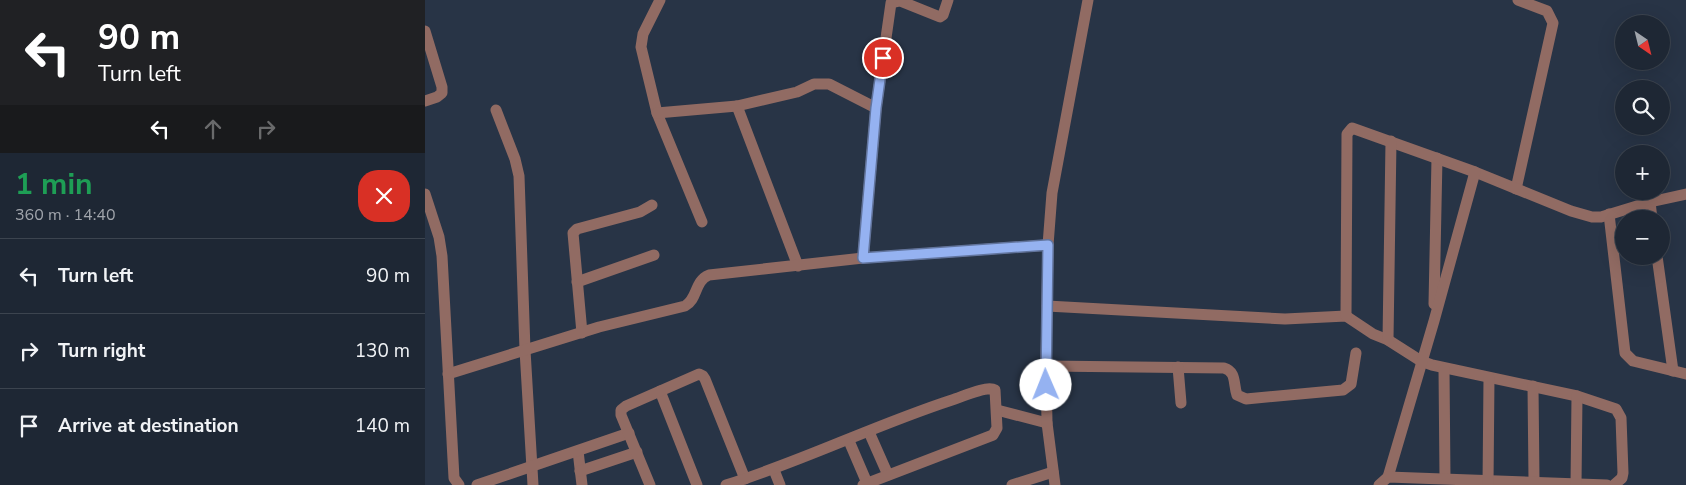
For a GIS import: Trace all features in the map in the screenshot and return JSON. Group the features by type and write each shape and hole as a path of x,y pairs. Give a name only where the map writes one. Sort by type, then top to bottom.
{"street":[{"path":"660,0 641,43 657,113 703,222"},
{"path":"863,258 876,108 891,3 900,2 941,17 948,0"},
{"path":"1055,485 1047,423 1048,245 1052,193 1087,0"},
{"path":"1517,189 1553,23 1547,12 1518,0"},
{"path":"425,32 442,87 442,93 425,101"},
{"path":"657,113 737,106 797,92 821,83 829,84 876,108"},
{"path":"737,106 798,266"},
{"path":"496,110 519,176 525,350 533,485"},
{"path":"1346,316 1348,132 1352,128 1475,172 1584,215 1601,217 1650,202 1686,194"},
{"path":"1388,340 1391,142"},
{"path":"1434,321 1437,158"},
{"path":"1475,172 1434,321 1384,481 1445,478 1489,482 1534,481 1607,485"},
{"path":"425,194 441,247 454,478 459,485"},
{"path":"1650,202 1651,210"},
{"path":"582,333 573,233 577,229 640,212 652,206"},
{"path":"1609,214 1625,353 1633,361 1686,374"},
{"path":"448,374 582,333 685,306 692,300 700,281 709,275 863,258 1048,245"},
{"path":"577,282 654,255"},
{"path":"1658,265 1673,371"},
{"path":"1047,306 1285,319 1346,316 1373,334 1388,340 1421,361 1444,369 1533,386 1612,406 1620,415 1623,473 1619,482 1614,485"},
{"path":"1046,366 1227,368 1233,375 1237,395 1246,399 1343,390 1351,384 1356,353"},
{"path":"1178,367 1181,403"},
{"path":"1444,369 1445,478"},
{"path":"650,485 621,415 623,408 697,374 703,376 745,479"},
{"path":"1489,378 1489,482"},
{"path":"1533,386 1534,481"},
{"path":"726,485 774,470 939,404 987,388 993,388 996,391 996,431 990,437 865,484 849,441"},
{"path":"660,391 697,485"},
{"path":"1576,484 1577,396"},
{"path":"997,410 1047,423"},
{"path":"869,432 888,475"},
{"path":"477,485 629,433"},
{"path":"578,451 582,485"},
{"path":"581,471 637,452"},
{"path":"774,470 780,485"},
{"path":"1012,485 1053,472"}],"route":[{"path":"883,58 876,108 863,258 1048,245 1046,385"}]}
